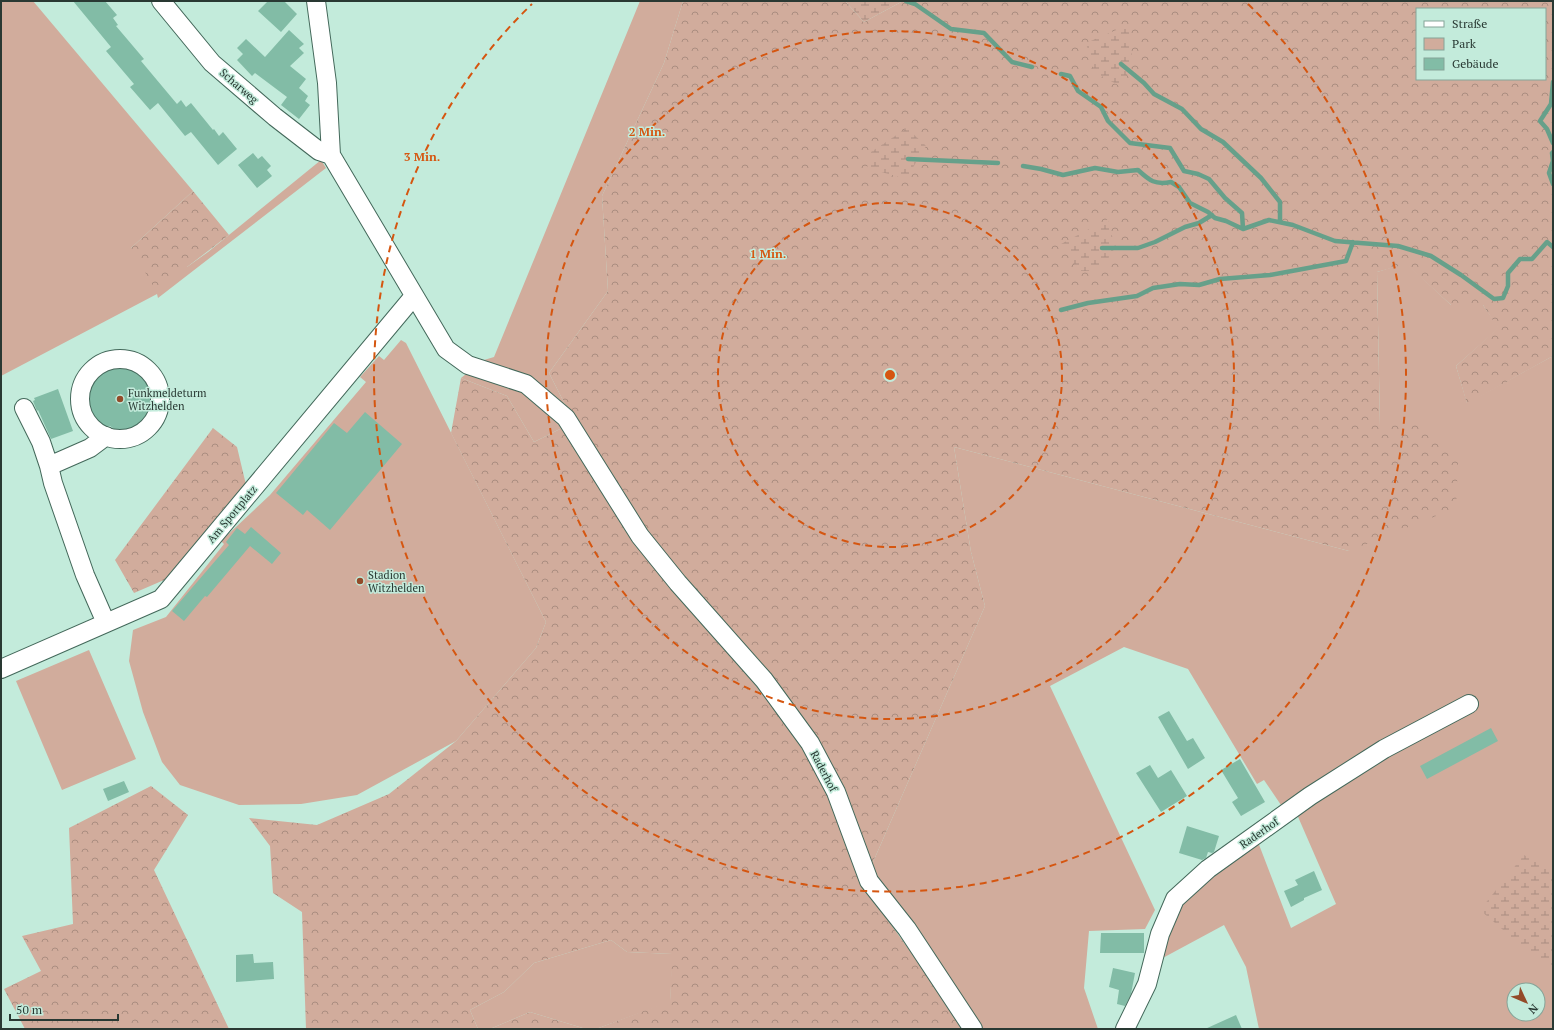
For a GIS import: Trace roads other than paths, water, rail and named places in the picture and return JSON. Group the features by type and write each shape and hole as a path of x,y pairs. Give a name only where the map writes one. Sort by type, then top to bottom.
{"street":[{"name":"Scharweg","path":"161,1 212,63 275,117 319,151 331,155"},
{"path":"316,1 327,83 331,155 414,296"},
{"name":"Raderhof","path":"414,296 446,349 468,365 526,384 566,418 640,536 678,583 764,680 810,743 836,792 869,881 907,929 973,1029"},
{"name":"Am Sportplatz","path":"1,669 160,599 414,296"},
{"path":"116,358 125,358 135,361 143,365 150,372 160,389 160,408 156,418 143,432 125,439 115,439 106,436 97,432 84,418 80,399 84,380 97,365 106,361 116,358"},
{"path":"24,408 41,442 53,483 85,575 106,623"},
{"path":"49,466 90,448 106,436"},
{"name":"Raderhof","path":"1125,1029 1147,984 1160,934 1175,899 1208,869 1310,796 1384,749 1469,704"}],"waterway":[{"path":"906,1 915,4 951,29 984,33 1012,62 1032,67"},
{"path":"1121,64 1144,83 1154,94 1182,109 1201,129 1223,142 1261,178 1280,202 1280,222"},
{"path":"1061,74 1070,76 1078,91 1101,107 1108,121 1130,143 1170,148 1184,171 1198,174 1209,179 1225,198 1242,213 1243,229 1269,220 1293,225 1335,241 1398,246 1431,256 1461,275 1494,299 1503,298 1508,286 1508,273 1520,259 1532,259 1547,242 1553,247"},
{"path":"1553,82 1551,104 1540,121 1547,129 1553,143"},
{"path":"1553,152 1553,161 1549,173 1553,184"},
{"path":"908,159 998,163"},
{"path":"1023,166 1063,175 1095,168 1118,172 1138,170 1153,181 1161,183 1171,182 1179,187 1190,203 1208,212 1215,218 1226,221 1243,229"},
{"path":"1102,248 1138,248 1155,242 1185,227 1199,223 1212,215"},
{"path":"1061,310 1088,303 1137,296 1153,288 1180,284 1199,285 1220,279 1270,275 1346,261 1353,242"}],"place":[{"name":"Funkmeldeturm Witzhelden","path":"120,399"},
{"name":"Stadion Witzhelden","path":"360,581"}]}
